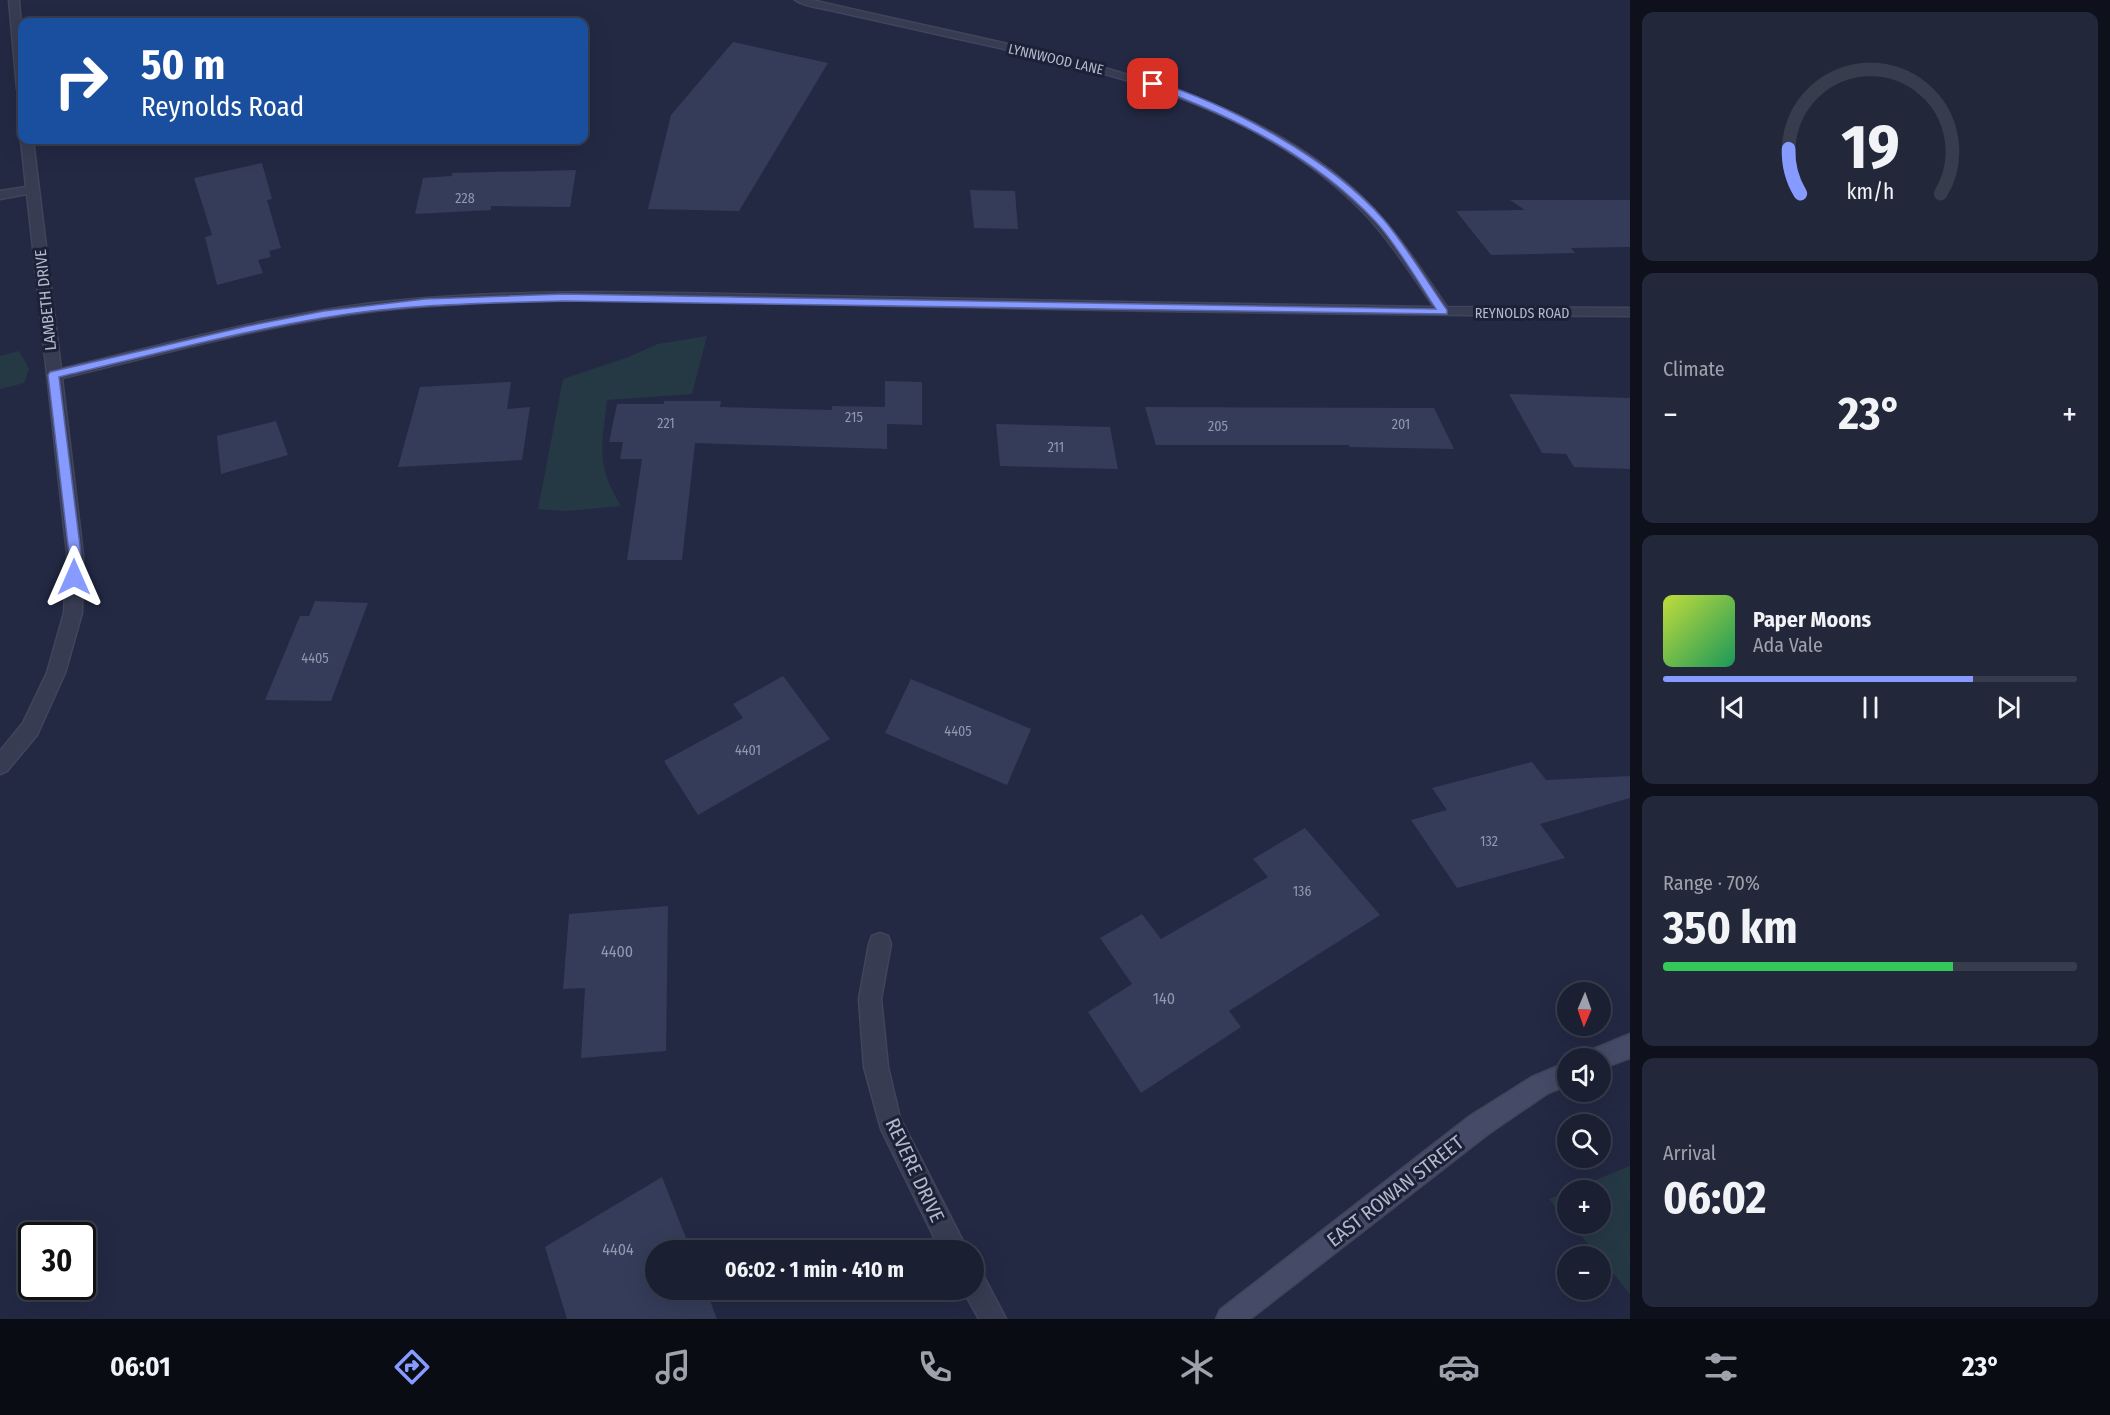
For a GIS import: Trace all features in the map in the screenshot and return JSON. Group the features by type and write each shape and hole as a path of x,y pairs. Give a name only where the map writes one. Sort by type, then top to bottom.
{"street":[{"path":"14,0 18,44"},
{"name":"LYNNWOOD LANE","path":"800,0 1098,68 1184,95 1248,124 1324,169 1354,195 1380,221 1444,312"},
{"name":"LAMBETH DRIVE","path":"0,765 30,729 57,673 73,613 75,554 27,144"},
{"path":"0,195 33,189"},
{"name":"REYNOLDS ROAD","path":"54,375 248,329 324,314 394,305 458,301 564,297 690,298 1444,312 1630,312"},
{"name":"REVERE DRIVE","path":"880,945 870,999 876,1067 889,1121 949,1240"},
{"path":"1611,1053 1630,1046"},
{"name":"EAST ROWAN STREET","path":"1229,1319 1479,1125 1540,1085 1557,1077"},
{"path":"983,1300 993,1319"}],"shaded area":[{"path":"707,336 692,394 607,400 602,455 607,478 621,506 566,511 538,509 563,379 626,358 658,344"},
{"path":"19,351 29,369 24,383 0,389 0,356"},
{"path":"1630,1166 1630,1294 1611,1271 1611,1246 1590,1246 1579,1234 1611,1234 1611,1180 1596,1180"},
{"path":"1557,1196 1557,1209 1549,1199"}],"building":[{"path":"733,42 828,63 739,211 648,209 671,115"},
{"path":"262,163 272,199 267,200 281,248 269,251 271,257 258,260 263,273 217,285 205,237 212,235 194,178"},
{"path":"576,170 570,207 491,206 491,210 415,214 423,178 452,176 452,173"},
{"path":"970,190 1015,191 1018,229 974,228"},
{"path":"1510,200 1630,200 1630,247 1571,248 1575,253 1491,255 1456,211 1525,210"},
{"path":"885,381 922,382 922,425 887,424 887,449 695,443 682,560 627,560 642,459 620,459 623,442 609,442 617,404 721,401 720,407 832,410 832,406 885,407"},
{"path":"511,382 507,409 530,407 522,460 398,467 420,387"},
{"path":"1509,394 1630,398 1630,469 1574,467 1566,454 1542,453"},
{"path":"1145,407 1434,408 1454,449 1350,447 1349,445 1156,445"},
{"path":"276,421 288,455 221,474 217,436"},
{"path":"996,424 1110,427 1118,469 1000,466"},
{"path":"315,601 368,603 331,701 265,700 300,616 309,616"},
{"path":"783,676 830,739 698,815 664,761 743,718 733,704"},
{"path":"911,679 1031,729 1007,785 885,733"},
{"path":"1532,762 1546,780 1630,776 1630,798 1540,824 1565,858 1457,888 1411,820 1447,810 1432,788"},
{"path":"1305,828 1380,915 1229,1011 1241,1027 1141,1093 1088,1012 1132,984 1100,938 1142,914 1161,939 1268,877 1253,859"},
{"path":"668,906 666,1051 581,1058 585,988 563,989 569,914"},
{"path":"662,1177 687,1240 645,1240 645,1300 710,1300 717,1319 567,1319 545,1247"}],"route":[{"path":"74,577 75,554 54,375 248,329 324,314 425,302 564,297 1444,312 1380,221 1324,169 1248,124 1204,103 1153,84"}]}
